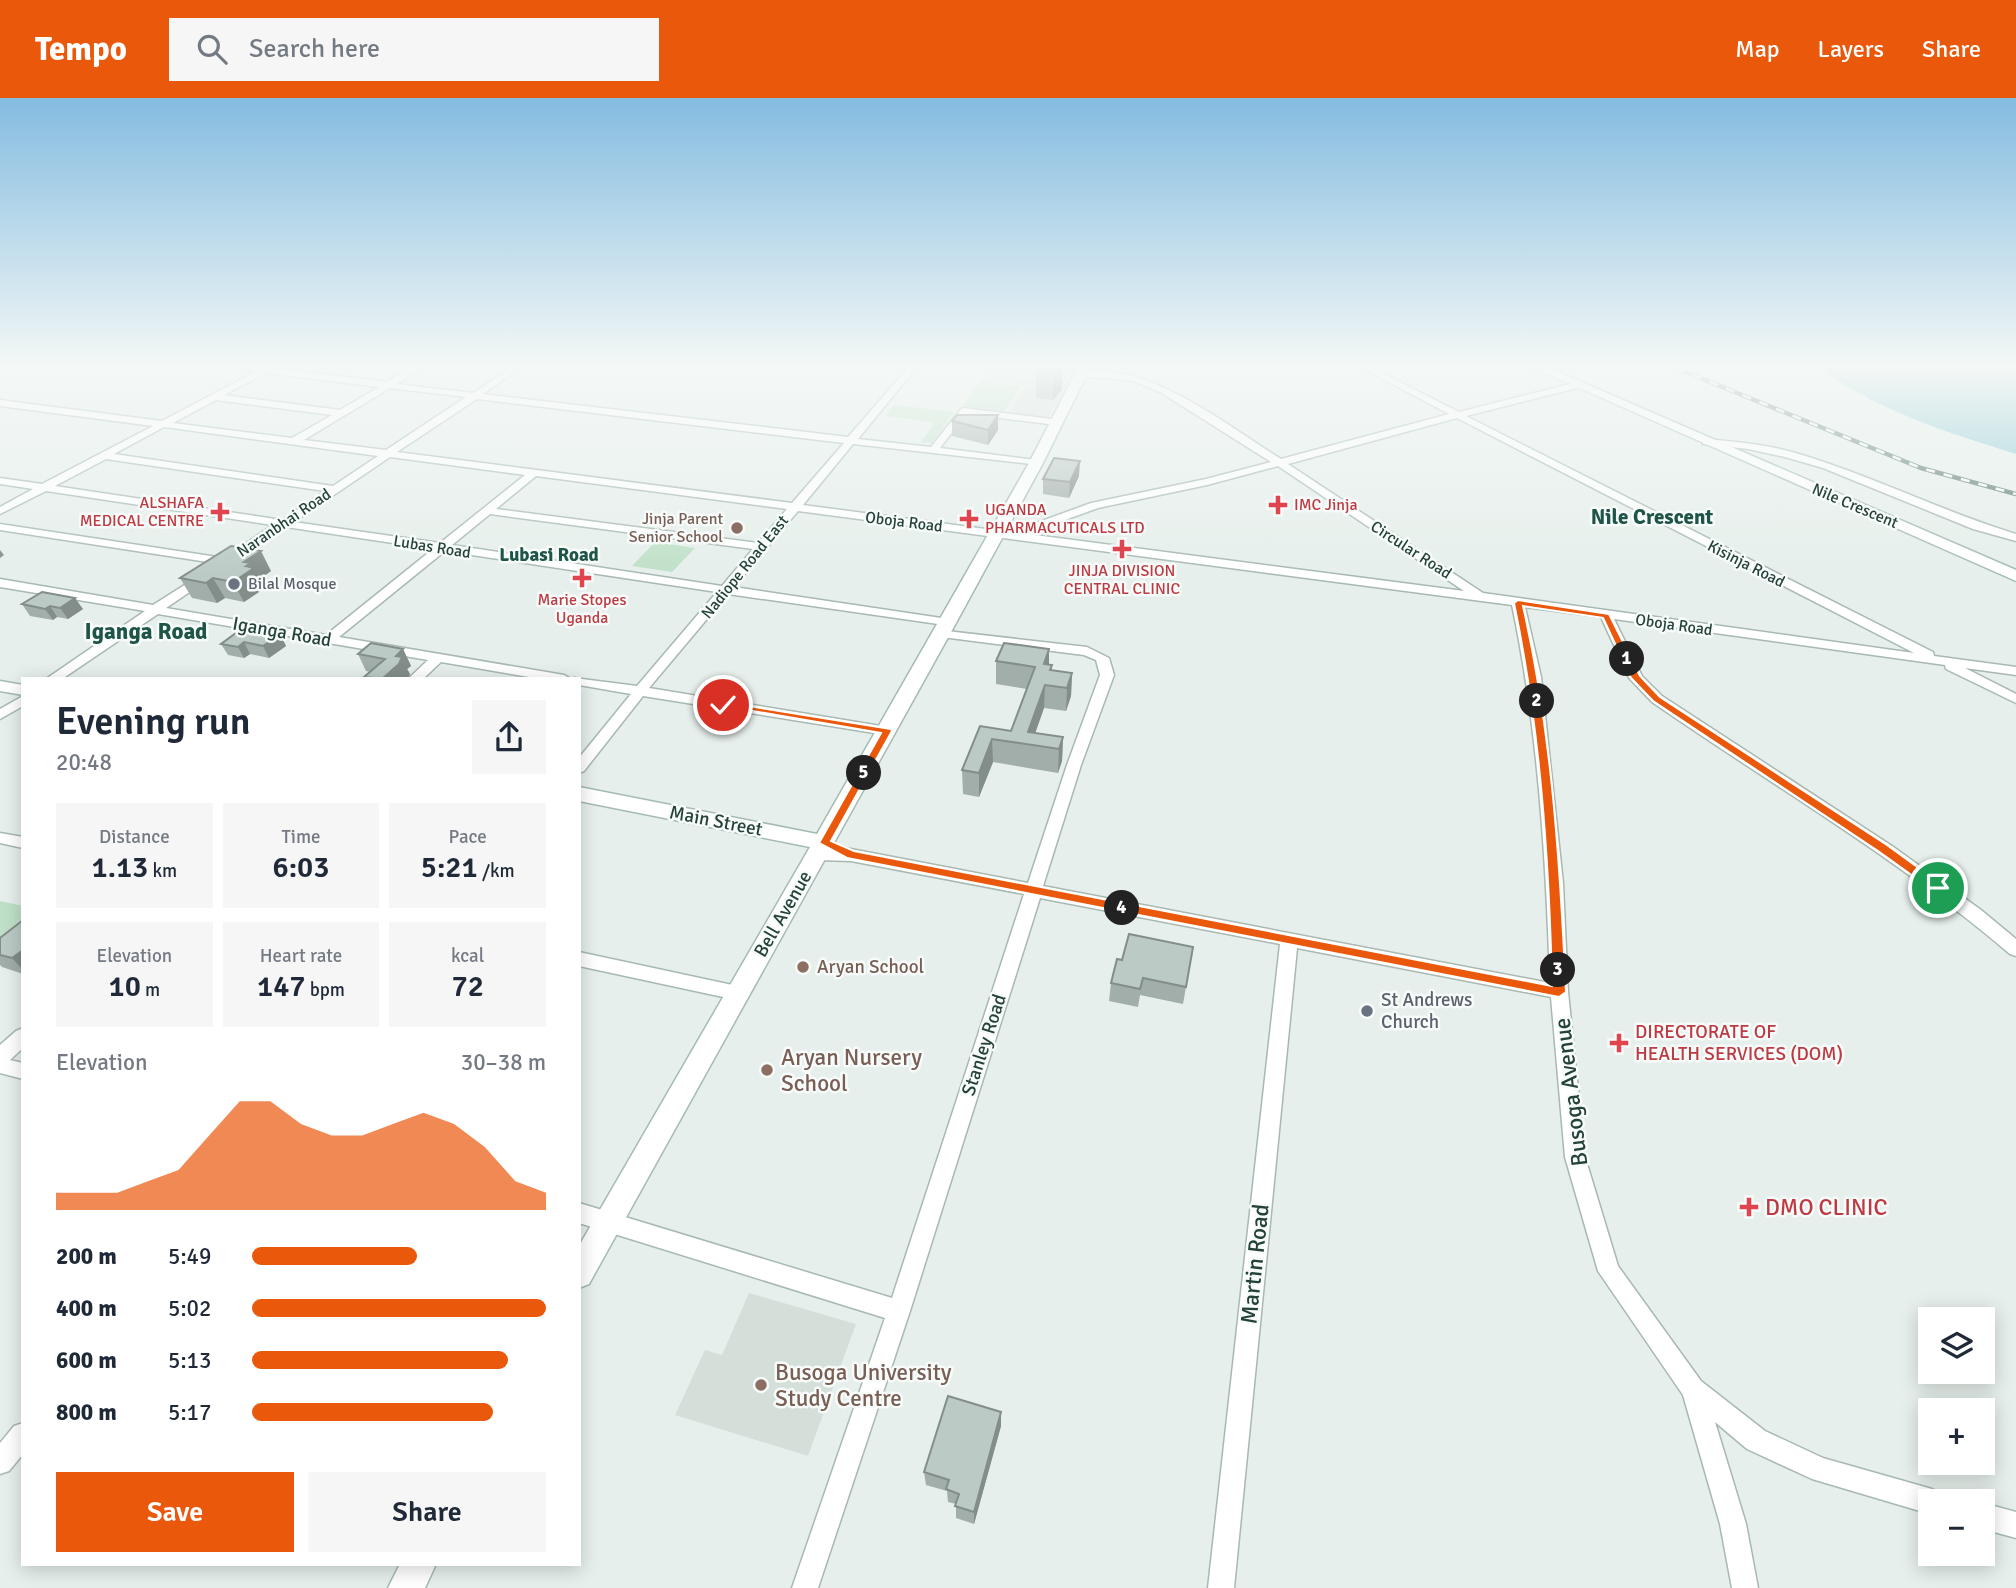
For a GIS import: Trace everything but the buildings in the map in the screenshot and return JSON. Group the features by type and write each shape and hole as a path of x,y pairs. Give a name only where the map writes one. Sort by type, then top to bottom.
{"street":[{"path":"0,511 140,438"},
{"name":"Oboja Road","path":"266,438 1482,597 2016,671"},
{"path":"295,441 301,438"},
{"name":"Naranbhai Road","path":"56,677 412,438"},
{"path":"830,438 1035,463"},
{"name":"Nadiope Road East","path":"581,765 640,691 853,438"},
{"path":"934,450 944,438"},
{"name":"Bell Avenue","path":"581,1270 822,848 1049,438"},
{"name":"Circular Road","path":"1237,438 1482,597"},
{"path":"1028,538 1032,528 1069,513 1205,482 1368,438"},
{"name":"Kisinja Road","path":"1501,438 2016,699"},
{"name":"Nile Crescent","path":"1697,438 2016,576"},
{"path":"1707,442 1760,445 1810,459 2016,538"},
{"path":"106,456 335,489"},
{"path":"329,639 534,473"},
{"name":"Lubas Road","path":"0,481 726,591 945,628"},
{"path":"488,511 761,547"},
{"path":"0,527 227,562"},
{"name":"Iganga Road","path":"0,583 551,677"},
{"name":"Busoga Avenue","path":"1518,603 1534,677 1555,883 1559,992 1575,1157 1609,1271 1693,1389 1733,1524 1745,1588"},
{"path":"1606,615 1636,678 1657,699 1882,848 1993,928 2016,949"},
{"name":"Stanley Road","path":"805,1588 899,1311 1033,891 1107,675 1102,658 1087,651 945,628"},
{"path":"417,677 437,659"},
{"path":"581,681 887,731"},
{"path":"0,686 21,690"},
{"path":"0,694 21,699"},
{"path":"0,715 21,700"},
{"name":"Main Street","path":"581,794 851,855 1559,992"},
{"name":"Main Street","path":"581,806 822,848"},
{"path":"0,838 21,843"},
{"name":"Martin Road","path":"1221,1588 1289,940"},
{"path":"581,959 737,993"},
{"path":"0,1057 21,1038"},
{"path":"0,1065 21,1070"},
{"path":"581,1214 899,1311"},
{"path":"1693,1389 1756,1440 1821,1470 1918,1498"},
{"path":"0,1462 21,1437"},
{"path":"1995,1519 2016,1525"},
{"path":"406,1588 418,1566"}],"shaded area":[{"name":"Busoga University Study Centre","path":"749,1293 856,1324 808,1456 675,1415 705,1350 722,1355"}],"green space":[{"path":"924,438 936,438 932,443 921,442"},
{"path":"655,542 695,548 672,572 632,566"},
{"path":"0,901 21,906 21,920 0,938"}],"water":[{"path":"1966,438 2016,438 2016,454"}],"railway":[{"path":"1846,438 1921,468 2016,494"}],"place":[{"name":"IMC Jinja","path":"1278,505"},
{"name":"ALSHAFA MEDICAL CENTRE","path":"220,512"},
{"name":"UGANDA PHARMACUTICALS LTD","path":"969,519"},
{"name":"Jinja Parent Senior School","path":"737,528"},
{"name":"JINJA DIVISION CENTRAL CLINIC","path":"1122,549"},
{"name":"Marie Stopes Uganda","path":"582,578"},
{"name":"Bilal Mosque","path":"234,584"},
{"name":"Aryan School","path":"803,967"},
{"name":"St Andrews Church","path":"1367,1011"},
{"name":"DIRECTORATE OF HEALTH SERVICES (DOM)","path":"1619,1043"},
{"name":"Aryan Nursery School","path":"767,1070"},
{"name":"DMO CLINIC","path":"1749,1207"},
{"name":"Busoga University Study Centre","path":"761,1385"}],"district":[{"name":"Nile Crescent","path":"1652,517"},
{"name":"Lubasi Road","path":"549,555"},
{"name":"Iganga Road","path":"146,631"}],"route":[{"path":"723,705 887,731 825,843 851,855 1559,992 1555,883 1534,677 1518,603 1606,615 1636,678 1657,699 1938,888"}]}
